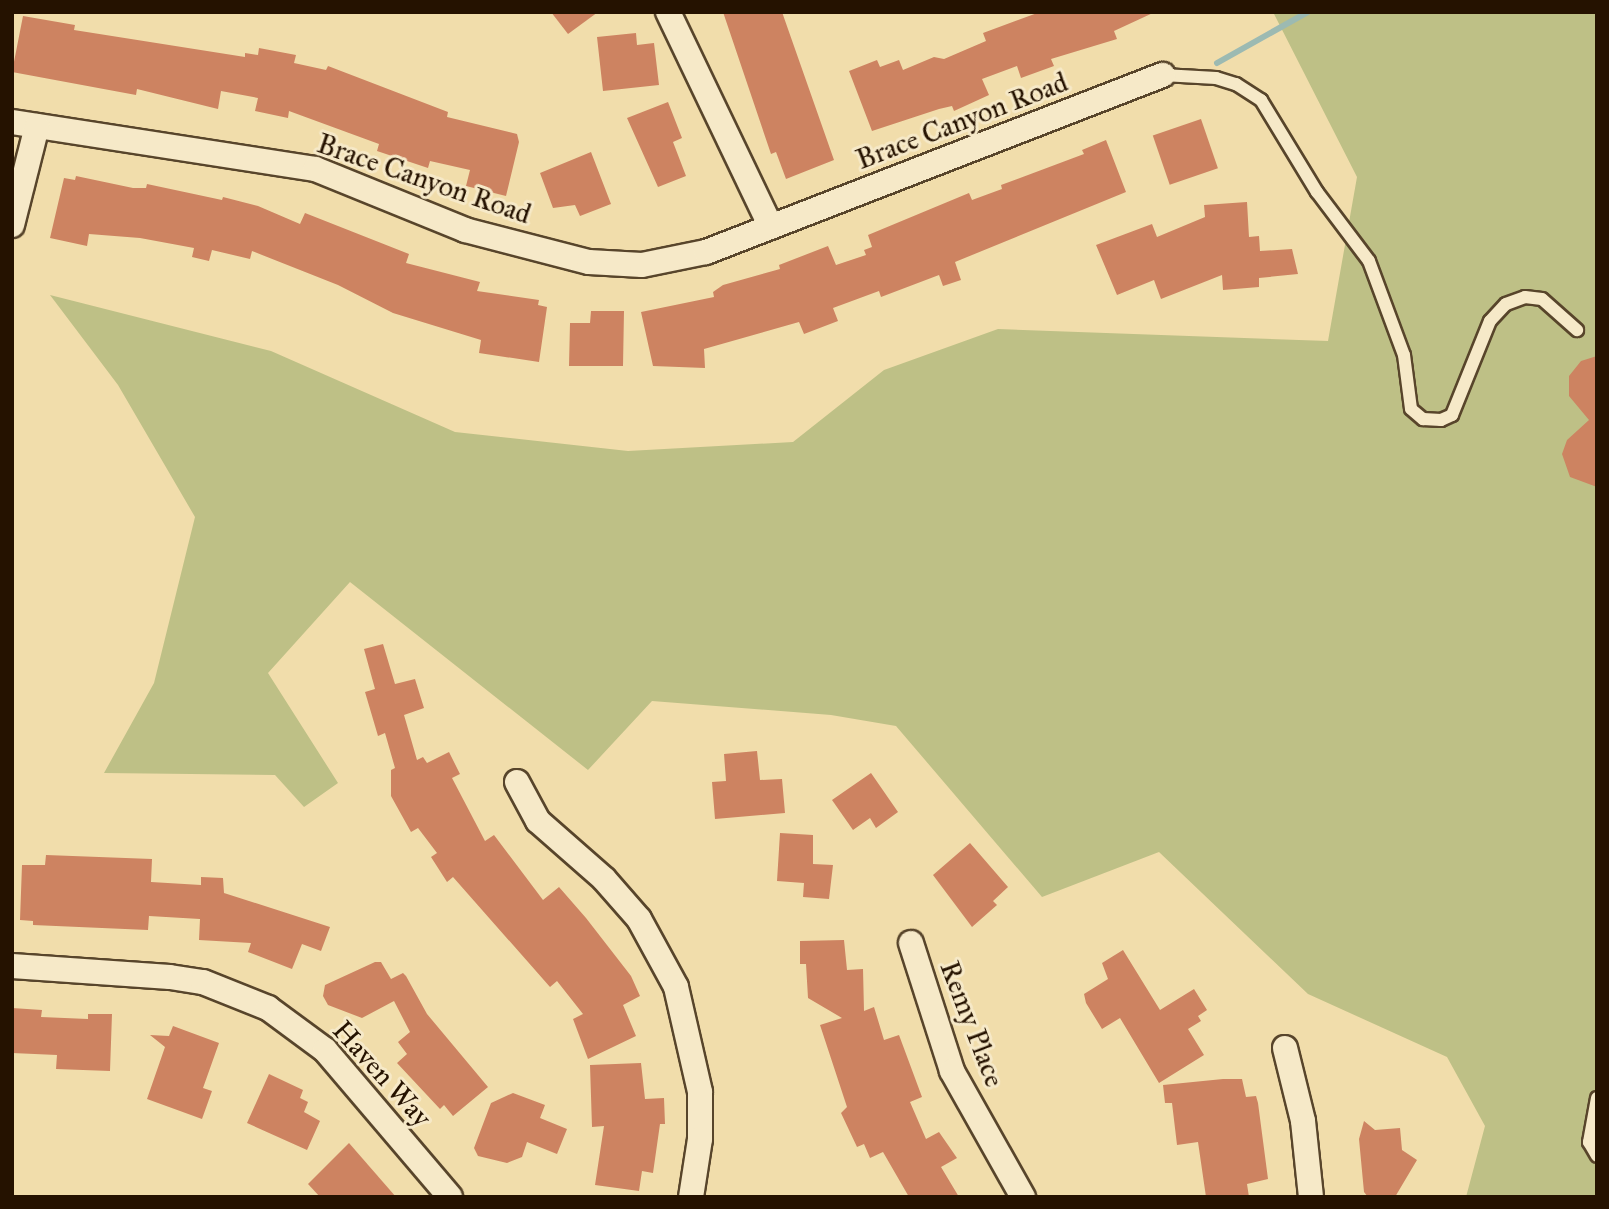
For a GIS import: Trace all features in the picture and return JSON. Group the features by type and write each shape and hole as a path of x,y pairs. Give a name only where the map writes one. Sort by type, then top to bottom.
{"street":[{"path":"668,12 771,227"},
{"name":"Brace Canyon Road","path":"12,121 315,169 465,230 589,262 642,265 706,252 1163,75"},
{"path":"12,225 37,126"},
{"path":"517,782 538,821 604,879 639,919 676,987 700,1092 700,1139 691,1197"},
{"name":"Remy Place","path":"911,943 952,1070 1023,1197"},
{"name":"Haven Way","path":"12,966 170,977 203,982 268,1008 325,1050 450,1197"},
{"path":"1285,1048 1303,1121 1311,1197"}],"lane":[{"path":"1163,75 1216,78 1236,84 1261,100 1317,192 1369,261 1404,355 1411,409 1423,419 1441,420 1452,415 1490,321 1506,304 1525,297 1542,299 1577,330"},
{"path":"1597,1097 1589,1142 1597,1156"}],"green space":[{"path":"1273,12 1597,12 1597,1197 1466,1197 1485,1126 1447,1057 1308,994 1159,852 1042,897 896,726 831,715 652,701 588,770 350,582 268,673 338,783 304,807 275,775 104,773 154,683 195,517 118,385 50,295 271,351 455,432 628,451 793,442 884,370 998,329 1328,341 1357,177"}],"building":[{"path":"551,12 598,12 568,34"},
{"path":"723,12 782,12 834,160 786,179 776,152 771,154"},
{"path":"1040,12 1155,12 1114,31 1117,39 1051,59 1054,66 1021,78 1017,66 982,79 989,95 954,111 952,106 939,109 872,131 849,71 877,60 880,67 899,60 903,70 934,57 944,59 986,41 983,33"},
{"path":"23,16 75,25 74,30 245,57 245,53 258,55 259,48 296,55 294,63 326,70 328,66 448,112 447,117 517,134 519,142 506,196 466,186 470,170 430,161 428,168 377,151 379,144 289,111 288,118 255,111 258,98 221,91 218,109 137,89 136,95 12,72"},
{"path":"636,33 637,45 654,43 659,85 603,91 597,37"},
{"path":"668,102 682,138 673,142 686,176 658,187 627,118"},
{"path":"1201,119 1218,168 1170,185 1153,136"},
{"path":"1106,140 1126,192 955,262 961,280 943,286 939,275 881,297 879,291 833,308 838,321 804,334 799,322 704,349 705,368 653,366 641,312 714,297 713,292 723,285 780,269 779,265 828,246 836,265 866,255 864,250 872,247 868,235 969,193 972,200 1002,189 1001,185 1084,154 1082,150"},
{"path":"591,152 611,204 580,216 575,205 553,208 540,173"},
{"path":"76,176 133,188 146,188 147,184 222,200 223,197 258,206 300,224 305,213 409,254 406,263 480,282 477,291 539,300 538,305 547,307 539,362 479,353 481,340 393,313 338,285 252,251 250,259 212,250 209,261 192,257 194,248 140,238 89,234 87,246 50,238 64,178 75,180"},
{"path":"1247,202 1249,237 1259,236 1260,251 1292,249 1298,274 1259,278 1259,287 1223,290 1222,275 1161,299 1154,280 1117,295 1096,245 1152,224 1157,237 1205,217 1204,205"},
{"path":"591,311 624,311 623,366 569,366 570,323 590,323"},
{"path":"1597,356 1597,487 1570,477 1562,454 1567,440 1589,420 1569,396 1569,376 1581,361"},
{"path":"383,644 395,684 415,679 424,708 404,715 417,760 423,757 427,763 449,752 460,774 452,778 485,841 494,835 543,900 559,887 586,918 631,976 640,996 623,1005 636,1036 588,1059 573,1019 583,1014 557,981 550,987 453,877 447,882 431,857 437,853 418,828 411,832 391,796 391,770 395,768 385,733 378,736 365,692 375,689 364,649"},
{"path":"757,751 760,780 782,779 785,813 715,819 712,782 726,781 724,754"},
{"path":"871,773 898,812 876,828 870,818 853,830 832,800"},
{"path":"780,833 813,835 813,864 833,865 829,899 803,897 804,883 777,881"},
{"path":"970,843 1008,887 993,901 997,905 972,927 933,875"},
{"path":"46,855 152,859 151,882 201,885 201,877 223,878 224,893 330,927 321,951 302,944 292,969 248,952 251,943 199,940 200,919 149,916 148,930 33,925 33,921 20,920 22,865 45,865"},
{"path":"844,940 847,970 863,969 864,1011 874,1007 884,1040 899,1035 922,1097 910,1102 926,1139 939,1132 957,1158 941,1167 959,1197 909,1197 883,1152 870,1158 864,1144 857,1147 841,1113 847,1107 820,1025 842,1018 808,998 806,964 800,964 800,941"},
{"path":"1123,950 1160,1010 1194,989 1207,1010 1198,1016 1201,1021 1188,1029 1204,1055 1159,1083 1120,1018 1102,1029 1086,1003 1084,994 1108,979 1102,963"},
{"path":"375,962 381,962 391,979 403,973 406,976 427,1014 488,1087 453,1116 444,1105 440,1109 397,1063 407,1054 398,1042 410,1032 394,1001 362,1018 328,1005 323,996 325,985"},
{"path":"12,1008 42,1010 41,1017 88,1019 88,1014 112,1014 110,1071 56,1069 57,1055 12,1053"},
{"path":"173,1026 219,1043 203,1088 212,1091 202,1119 147,1099 165,1047 150,1035 169,1036"},
{"path":"641,1063 645,1099 664,1098 665,1124 660,1124 653,1173 642,1171 639,1191 595,1185 604,1126 592,1127 590,1065"},
{"path":"269,1074 303,1090 300,1098 308,1102 304,1112 320,1121 307,1150 247,1123"},
{"path":"1242,1079 1246,1097 1256,1096 1258,1103 1268,1179 1247,1184 1249,1197 1206,1197 1198,1142 1177,1145 1172,1103 1165,1103 1163,1085"},
{"path":"513,1093 545,1105 540,1118 567,1129 557,1154 527,1142 522,1157 507,1163 478,1156 474,1148 491,1103"},
{"path":"1364,1121 1375,1130 1400,1128 1402,1150 1417,1160 1395,1197 1368,1197 1364,1192 1359,1139"},
{"path":"349,1143 396,1197 320,1197 308,1184"}],"waterway":[{"path":"1217,63 1308,12"}]}
